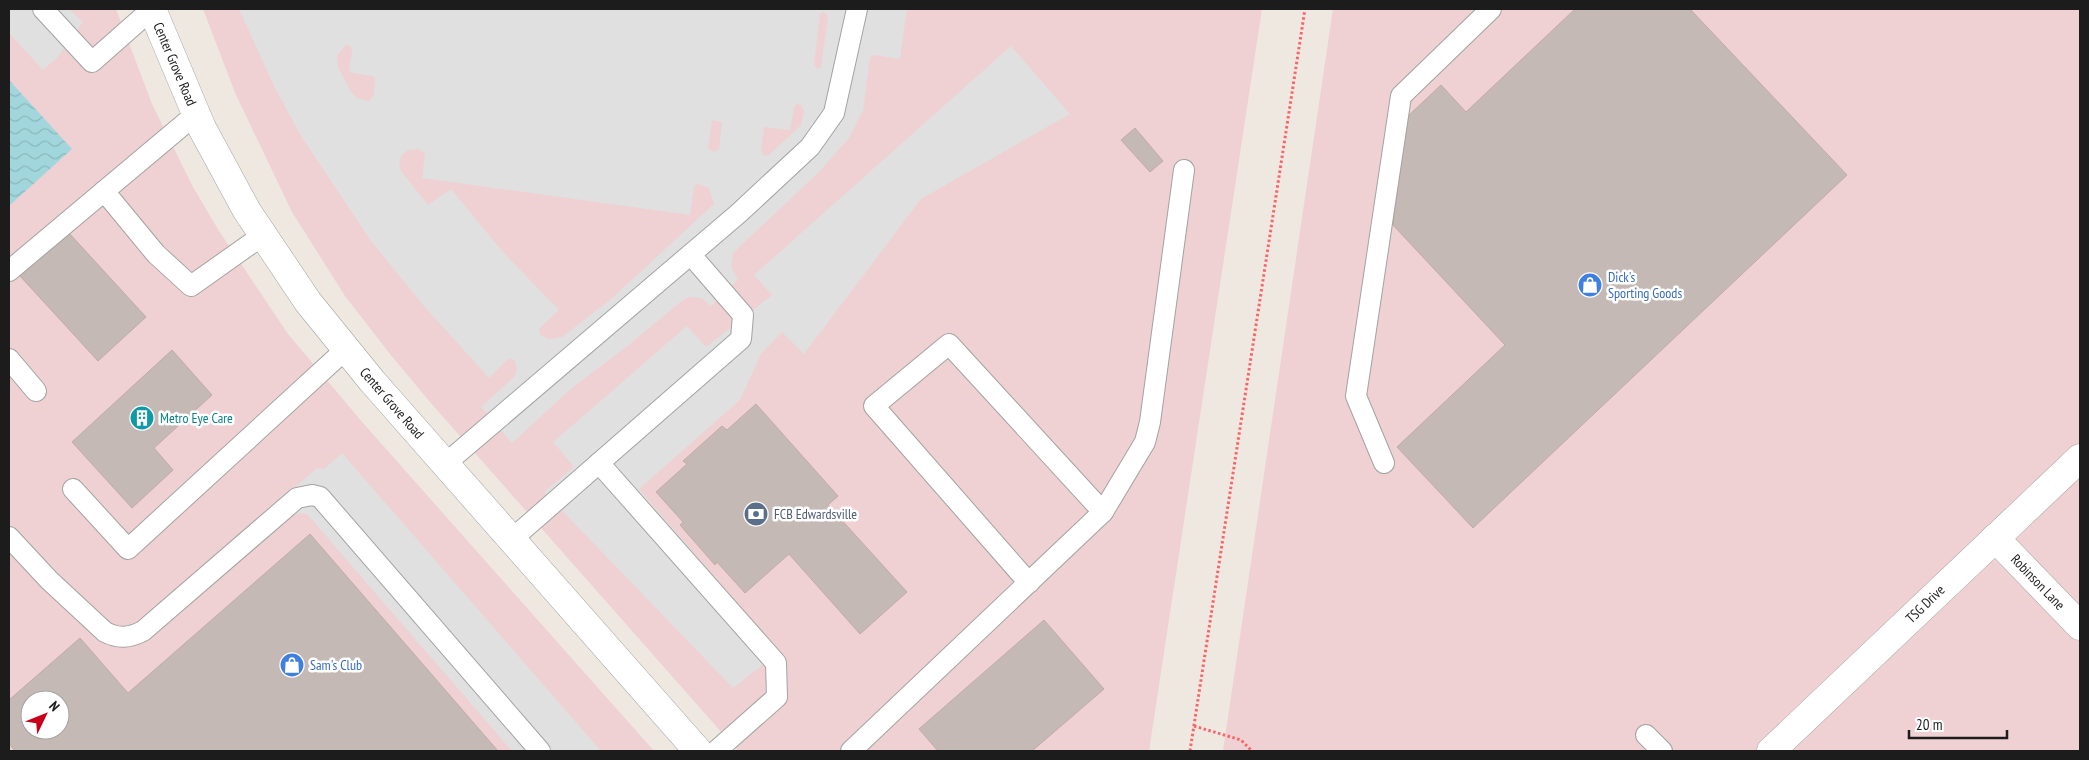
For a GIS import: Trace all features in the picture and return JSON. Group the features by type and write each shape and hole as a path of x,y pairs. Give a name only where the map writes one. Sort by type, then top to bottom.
{"street":[{"name":"Center Grove Road","path":"152,9 196,114 247,211 308,302 346,349 511,540 698,751"},
{"name":"TSG Drive","path":"1771,751 2080,458"},
{"name":"Robinson Lane","path":"1995,538 2080,626"}],"lane":[{"path":"43,9 92,62 152,9"},
{"path":"445,464 691,254 810,147 834,113 857,9"},
{"path":"1384,463 1356,396 1401,96 1491,9"},
{"path":"9,271 196,114"},
{"path":"851,751 1103,512 1145,442 1150,422 1184,170"},
{"path":"104,191 156,254 191,286 263,236"},
{"path":"511,540 741,339 743,315 691,254"},
{"path":"1029,583 874,406 949,344 1103,512"},
{"path":"73,489 128,550 346,349"},
{"path":"9,359 36,391"},
{"path":"599,463 776,663 777,697 716,751"},
{"path":"9,537 49,580 105,632 114,637 123,637 143,631 297,498 312,494 320,497 540,751"},
{"path":"1646,735 1662,751"}],"path":[{"path":"1190,751 1305,9"},
{"path":"1194,726 1241,740 1252,751"}],"shaded area":[{"path":"9,9 116,9 152,104 193,187 219,231 288,334 363,423 654,751 9,751"},
{"path":"9,9 69,9 83,22 57,58 43,70 9,33"},
{"path":"203,9 1262,9 1149,751 738,751 430,402 345,296 292,212 236,95"},
{"path":"239,9 907,9 900,59 874,55 870,58 863,111 849,138 820,171 733,253 731,267 738,280 711,306 701,298 689,297 683,300 630,344 572,388 512,443 481,407 514,377 517,370 515,361 509,358 489,378 423,305 371,241 301,136 274,86","holes":["823,11 828,16 821,67 818,69 814,65 820,14","346,45 350,45 352,50 349,72 375,77 374,95 369,101 357,98 351,92 338,67 337,55","797,104 801,105 804,111 801,125 769,155 764,156 761,151 764,127 790,130 794,107","712,120 722,122 719,149 714,152 708,148","418,149 425,153 422,178 690,215 694,187 697,184 709,188 714,204 611,299 562,337 549,339 540,335 539,329 559,310 502,251 451,189 428,205 401,171 399,163 402,155 408,150"]},
{"path":"1333,9 2080,9 2080,751 1223,751"},
{"path":"1011,46 1070,114 921,199 804,354 782,332 761,354 740,400 639,489 779,652 733,688 544,492 574,467 553,442 687,326 706,347 772,295 754,275"},
{"path":"342,453 601,751 512,751 307,514 299,513 295,515 281,499 317,468 324,469"}],"water":[{"path":"9,80 72,149 9,206"}],"building":[{"name":"Dick's Sporting Goods","path":"1575,9 1690,9 1847,175 1473,528 1397,447 1505,345 1393,225 1407,117 1441,85 1466,112"},
{"path":"1135,128 1163,161 1150,172 1121,140"},
{"path":"68,232 146,317 98,361 20,276"},
{"name":"Metro Eye Care","path":"172,350 212,395 154,448 173,470 132,508 72,442"},
{"name":"FCB Edwardsville","path":"756,404 838,496 828,505 907,592 860,634 789,554 745,593 717,562 715,565 680,525 683,522 656,492 687,464 683,461 722,426 727,430"},
{"name":"Sam's Club","path":"310,534 498,751 15,751 9,744 9,700 20,690 20,740 70,740 70,690 20,690 80,638 128,693"},
{"path":"1044,620 1104,689 1032,751 938,751 919,729"}],"place":[{"name":"Dick's Sporting Goods","path":"1590,285"},
{"name":"Metro Eye Care","path":"142,418"},
{"name":"FCB Edwardsville","path":"756,514"},
{"name":"Sam's Club","path":"292,665"}]}
